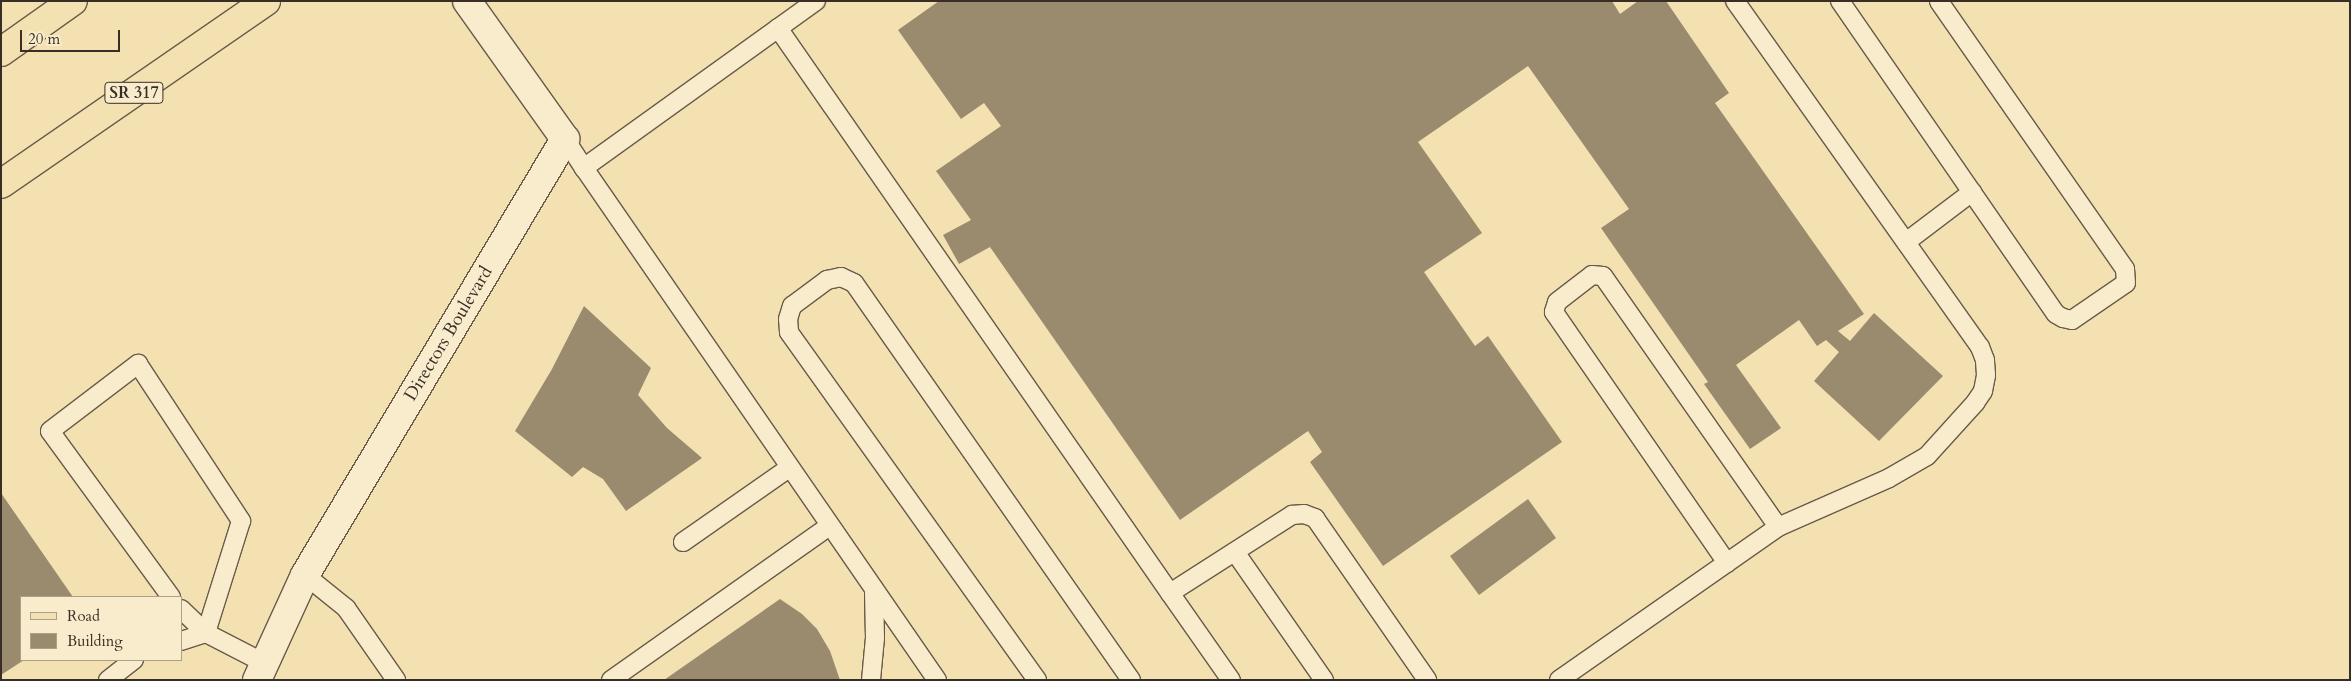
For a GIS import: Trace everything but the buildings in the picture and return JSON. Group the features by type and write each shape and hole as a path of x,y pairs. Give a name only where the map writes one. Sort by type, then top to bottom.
{"main road":[{"path":"1,52 73,1"},
{"name":"SR 317","path":"1,184 266,1"}],"street":[{"path":"467,1 565,139"},
{"name":"Directors Boulevard","path":"260,671 305,575 565,139"}],"lane":[{"path":"584,168 816,1"},
{"path":"1559,680 1778,527 1890,478 1927,456 1975,404 1983,391 1986,375 1985,360 1980,347 1736,1"},
{"path":"1840,1 2056,314 2072,320 2126,283 2125,269 1939,1"},
{"path":"778,28 1231,680"},
{"path":"565,139 789,468 937,680"},
{"path":"1906,242 1972,192"},
{"path":"1727,563 1554,312 1557,302 1592,275 1603,276 1778,527"},
{"path":"1037,680 789,332 788,318 792,306 827,280 840,277 854,283 1131,680"},
{"path":"170,596 50,430 138,364 241,521 206,633"},
{"path":"684,542 789,468"},
{"path":"1170,593 1292,515 1304,514 1315,518 1427,680"},
{"path":"611,680 829,526"},
{"path":"1235,552 1324,680"},
{"path":"305,575 346,608 396,680"},
{"path":"871,680 875,638 874,589"},
{"path":"182,610 206,633 260,671"},
{"path":"182,641 206,633"},
{"path":"108,680 133,661"}]}
